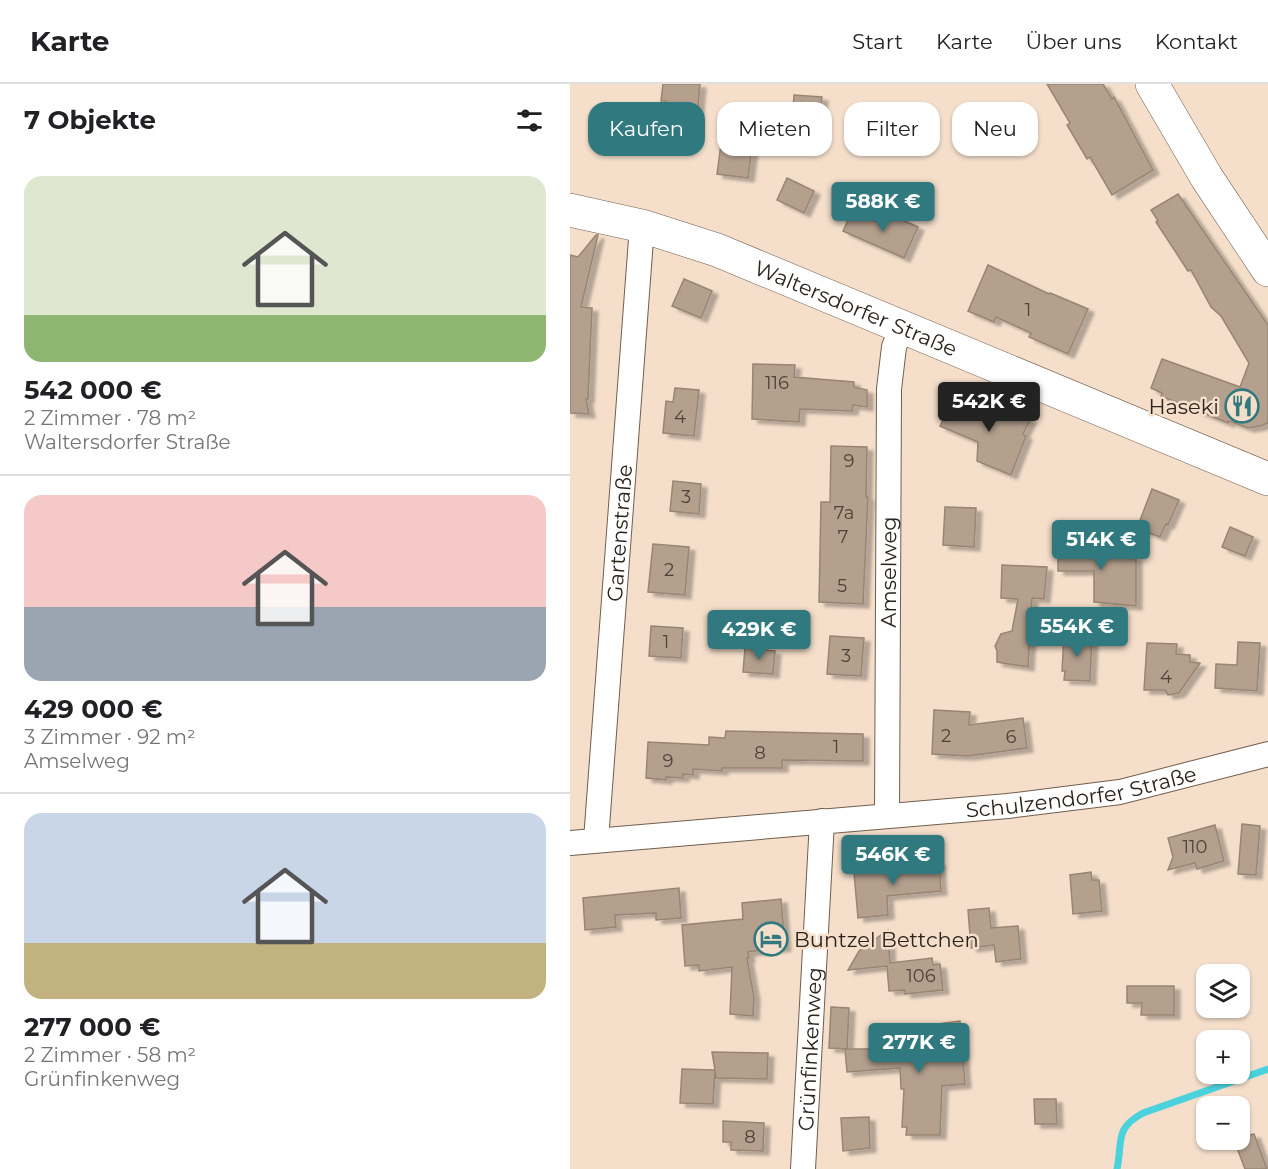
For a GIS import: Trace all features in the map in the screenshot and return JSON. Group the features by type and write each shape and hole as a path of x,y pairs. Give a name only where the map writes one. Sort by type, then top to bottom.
{"street":[{"path":"1152,84 1207,178 1268,270"},
{"name":"Waltersdorfer Straße","path":"570,210 642,226 717,250 1268,479"},
{"name":"Gartenstraße","path":"596,840 642,226"},
{"name":"Amselweg","path":"887,816 889,389 894,347 902,327"},
{"name":"Schulzendorfer Straße","path":"570,843 1008,806 1120,792 1268,754"},
{"name":"Grünfinkenweg","path":"803,1169 822,821"}],"building":[{"path":"663,84 700,84 698,102 661,101"},
{"path":"1047,84 1103,84 1112,99 1114,97 1153,170 1112,195 1090,157 1087,159 1067,125 1070,123"},
{"path":"794,95 822,97 821,102 794,102"},
{"path":"719,156 751,156 748,178 717,174"},
{"path":"787,178 814,191 804,213 777,200"},
{"path":"1178,194 1268,325 1268,423 1260,426 1248,428 1229,421 1228,423 1161,396 1162,393 1151,388 1162,359 1240,387 1249,363 1221,316 1211,307 1191,270 1188,271 1156,222 1158,221 1151,210"},
{"path":"852,211 884,225 889,214 918,227 904,258 843,231"},
{"path":"598,235 581,307 592,308 588,399 586,399 589,414 570,413 570,255 578,257"},
{"path":"988,265 1049,294 1088,309 1068,354 1029,337 1031,333 996,317 994,322 968,311"},
{"path":"684,279 712,291 701,318 672,306"},
{"path":"753,364 795,365 794,377 854,382 854,387 867,390 867,407 853,405 852,411 800,409 799,422 752,419"},
{"path":"675,388 699,390 694,436 663,433 666,401 673,402"},
{"path":"953,400 993,409 994,407 1030,420 1023,434 1026,436 1011,475 977,461 978,442 940,426"},
{"path":"831,446 867,447 866,497 868,497 863,604 819,602 821,502 830,502"},
{"path":"673,481 701,484 699,514 670,511"},
{"path":"1152,489 1179,500 1160,537 1137,528"},
{"path":"945,507 976,508 974,547 943,545"},
{"path":"1230,527 1253,537 1245,556 1222,547"},
{"path":"1058,541 1098,541 1098,555 1136,557 1136,606 1094,602 1094,571 1058,571"},
{"path":"653,544 689,547 685,595 648,592"},
{"path":"1002,565 1047,567 1044,599 1032,598 1028,667 997,662 995,646 1001,634 1012,631 1018,599 1001,598"},
{"path":"651,626 683,628 681,658 649,656"},
{"path":"1064,635 1092,636 1090,681 1064,680 1065,671 1062,671"},
{"path":"830,636 864,638 861,676 827,674"},
{"path":"1238,642 1260,643 1257,691 1215,688 1216,664 1237,665"},
{"path":"1147,643 1177,644 1176,654 1190,655 1190,662 1200,663 1179,693 1168,695 1165,690 1144,690"},
{"path":"745,648 775,651 773,674 743,672"},
{"path":"934,710 970,712 969,725 1023,718 1027,748 968,756 932,754"},
{"path":"726,731 863,734 863,761 782,760 782,768 722,768 722,771 693,769 693,775 683,774 683,778 666,777 666,780 646,778 648,742 709,745 709,737 725,738"},
{"path":"1242,824 1260,826 1256,875 1238,874"},
{"path":"1215,825 1224,861 1197,869 1195,863 1168,870 1173,857 1168,838"},
{"path":"939,862 941,891 887,896 888,915 858,918 854,873"},
{"path":"1091,872 1092,880 1099,880 1102,911 1073,914 1070,875"},
{"path":"679,888 681,918 656,920 656,913 615,915 616,927 585,930 583,898"},
{"path":"781,899 785,947 748,952 754,997 753,1016 730,1014 732,967 699,971 699,965 685,966 682,925 743,919 742,903"},
{"path":"989,908 991,928 1018,926 1021,959 996,962 994,945 971,948 968,910"},
{"path":"888,930 890,963 932,958 933,965 940,964 943,990 905,994 905,990 889,991 887,966 848,970 859,951"},
{"path":"1127,986 1174,986 1174,1015 1141,1015 1142,1003 1127,1003"},
{"path":"831,1007 849,1008 847,1049 829,1048"},
{"path":"960,1021 965,1084 942,1086 940,1135 906,1135 907,1127 902,1127 904,1089 901,1089 900,1068 847,1072 845,1049 879,1049 932,1044 930,1025"},
{"path":"712,1052 768,1053 767,1079 716,1078 715,1071 713,1104 680,1103 682,1069 715,1070"},
{"path":"1034,1099 1056,1099 1057,1124 1035,1124"},
{"path":"869,1117 870,1148 843,1151 841,1118"},
{"path":"723,1121 764,1123 763,1151 731,1150 731,1142 723,1142"},
{"path":"1254,1134 1267,1169 1245,1169 1238,1150 1250,1150 1250,1135"}],"waterway":[{"path":"1117,1169 1121,1136 1128,1124 1143,1113 1268,1069"}],"place":[{"name":"Haseki","path":"1242,406"},
{"name":"Buntzel Bettchen","path":"771,939"}]}
